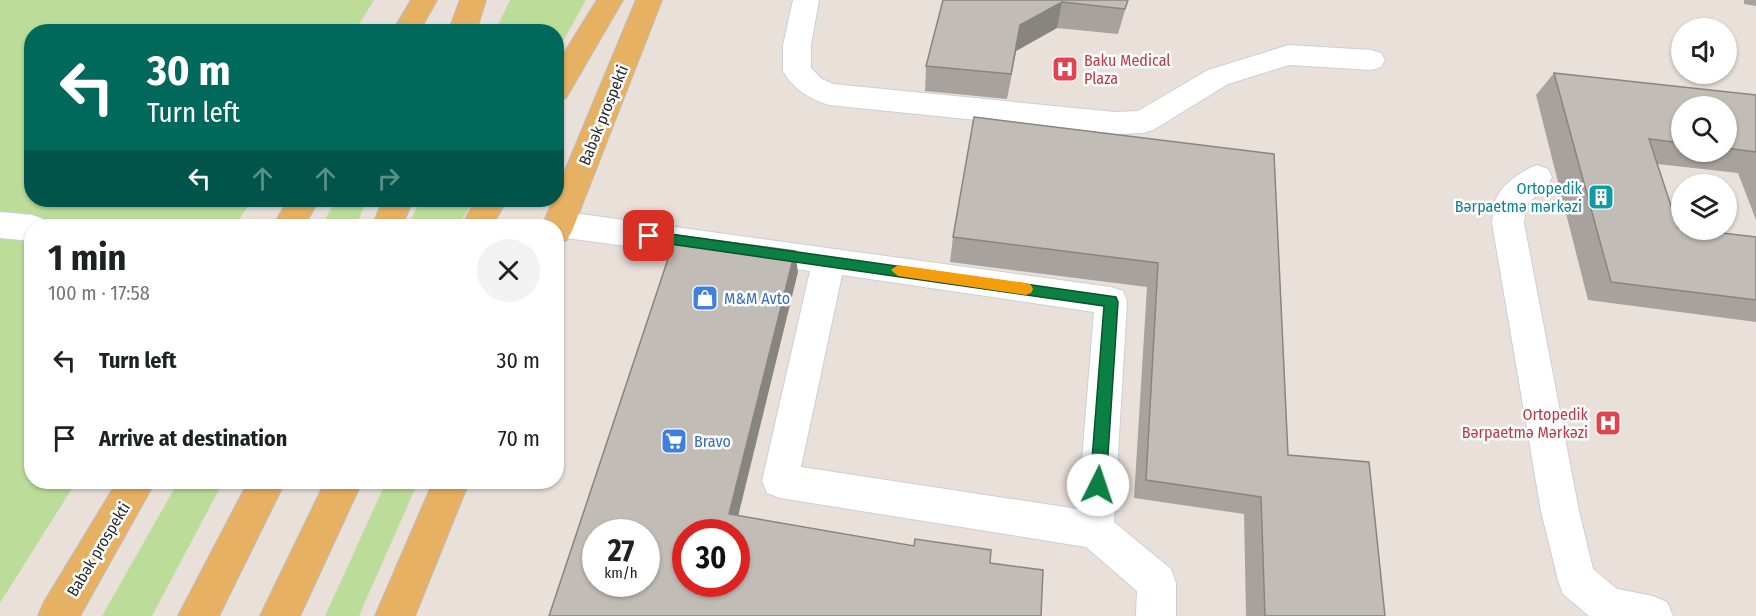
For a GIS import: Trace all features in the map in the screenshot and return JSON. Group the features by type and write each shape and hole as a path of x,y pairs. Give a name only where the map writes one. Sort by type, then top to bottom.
{"main road":[{"path":"410,24 424,0"},
{"path":"465,24 473,0"},
{"path":"564,78 610,0"},
{"name":"Babək prospekti","path":"561,219 649,0"},
{"name":"Babək prospekti","path":"58,616 133,489"},
{"path":"198,616 263,489"},
{"path":"280,616 341,489"},
{"path":"395,616 448,489"}],"street":[{"path":"806,0 797,45 797,71 812,86 829,94 1115,123 1143,122 1218,77 1290,55 1371,60"},
{"path":"1537,177 1512,200 1508,223 1560,511 1577,580 1608,608 1653,616"},
{"path":"0,225 24,227"},
{"path":"564,228 829,260 1111,302 1095,530"},
{"path":"829,260 780,481 1095,530 1157,583 1156,616"}],"green space":[{"path":"0,0 374,0 359,24 24,24 24,207 247,207 240,219 24,219 24,489 72,489 0,603"},
{"path":"510,0 586,0 564,39 564,24 498,24"},
{"path":"332,207 364,207 359,219 325,219"},
{"path":"417,207 470,207 462,219 411,219"},
{"path":"174,489 219,489 152,616 102,616"},
{"path":"383,489 415,489 359,616 325,616"}],"building":[{"path":"943,0 1128,0 1125,9 1062,2 1020,25 1011,74 926,66"},
{"path":"1554,73 1756,95 1756,152 1737,149 1737,96 1671,96 1671,142 1649,139 1671,206 1671,240 1737,240 1737,235 1756,237 1756,300 1611,282"},
{"path":"974,117 1274,154 1288,455 1369,462 1385,616 1265,616 1261,497 1146,480 1158,263 953,237"},
{"path":"676,235 795,251 729,514 914,546 915,539 991,550 990,563 1043,570 1041,616 549,616"}],"slow traffic":[{"path":"898,270 1026,289"}],"place":[{"name":"Baku Medical Plaza","path":"1065,69"},
{"name":"Ortopedik Bərpaetmə mərkəzi","path":"1601,197"},
{"name":"M&M Avto","path":"705,298"},
{"name":"Ortopedik Bərpaetmə Mərkəzi","path":"1608,423"},
{"name":"Bravo","path":"674,441"}],"route":[{"path":"649,236 1111,302 1098,485"}]}
